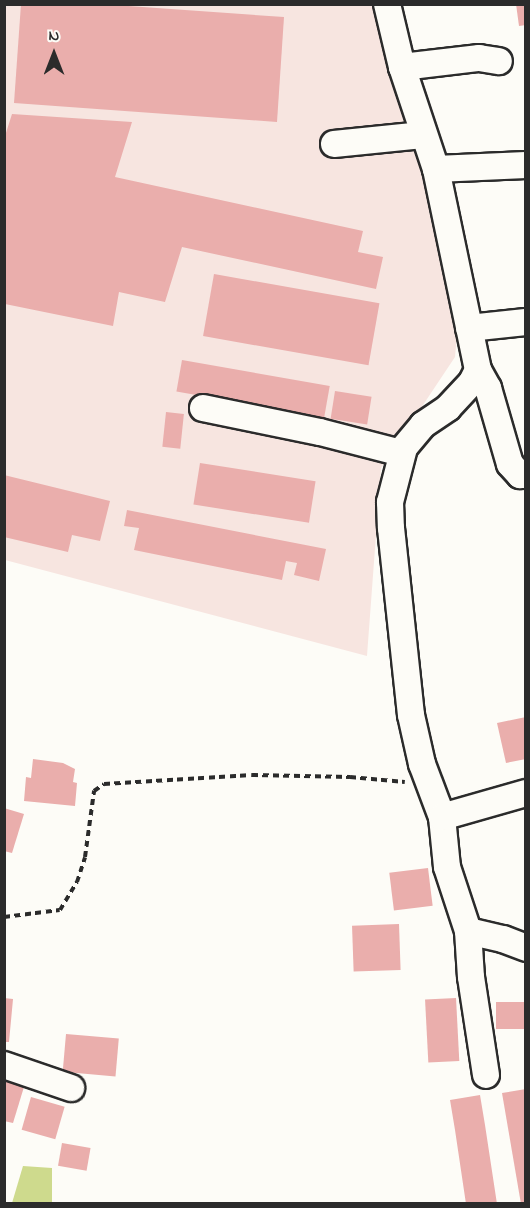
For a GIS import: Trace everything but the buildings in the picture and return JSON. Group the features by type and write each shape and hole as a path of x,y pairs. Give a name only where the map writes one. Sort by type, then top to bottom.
{"street":[{"path":"387,4 402,67 436,169 478,370 488,388 510,464 520,475 525,476"},
{"path":"402,67 479,58 499,61"},
{"path":"334,144 423,135"},
{"path":"436,169 525,165"},
{"path":"469,328 525,322"},
{"path":"478,370 472,382 456,399 423,425 401,453 390,502 411,715 422,764 442,817 447,867 468,931 474,997 486,1075"},
{"path":"203,408 321,432 401,453"},
{"path":"442,817 525,793"},
{"path":"468,931 503,939 525,948"},
{"path":"4,1065 71,1088"}],"path":[{"path":"4,917 60,910 77,882 82,866 94,791 104,784 252,775 350,777 430,785"}],"shaded area":[{"path":"4,5 377,5 459,311 455,357 381,468 367,656 5,560"}],"green space":[{"path":"23,1166 52,1168 52,1203 12,1203"}]}
